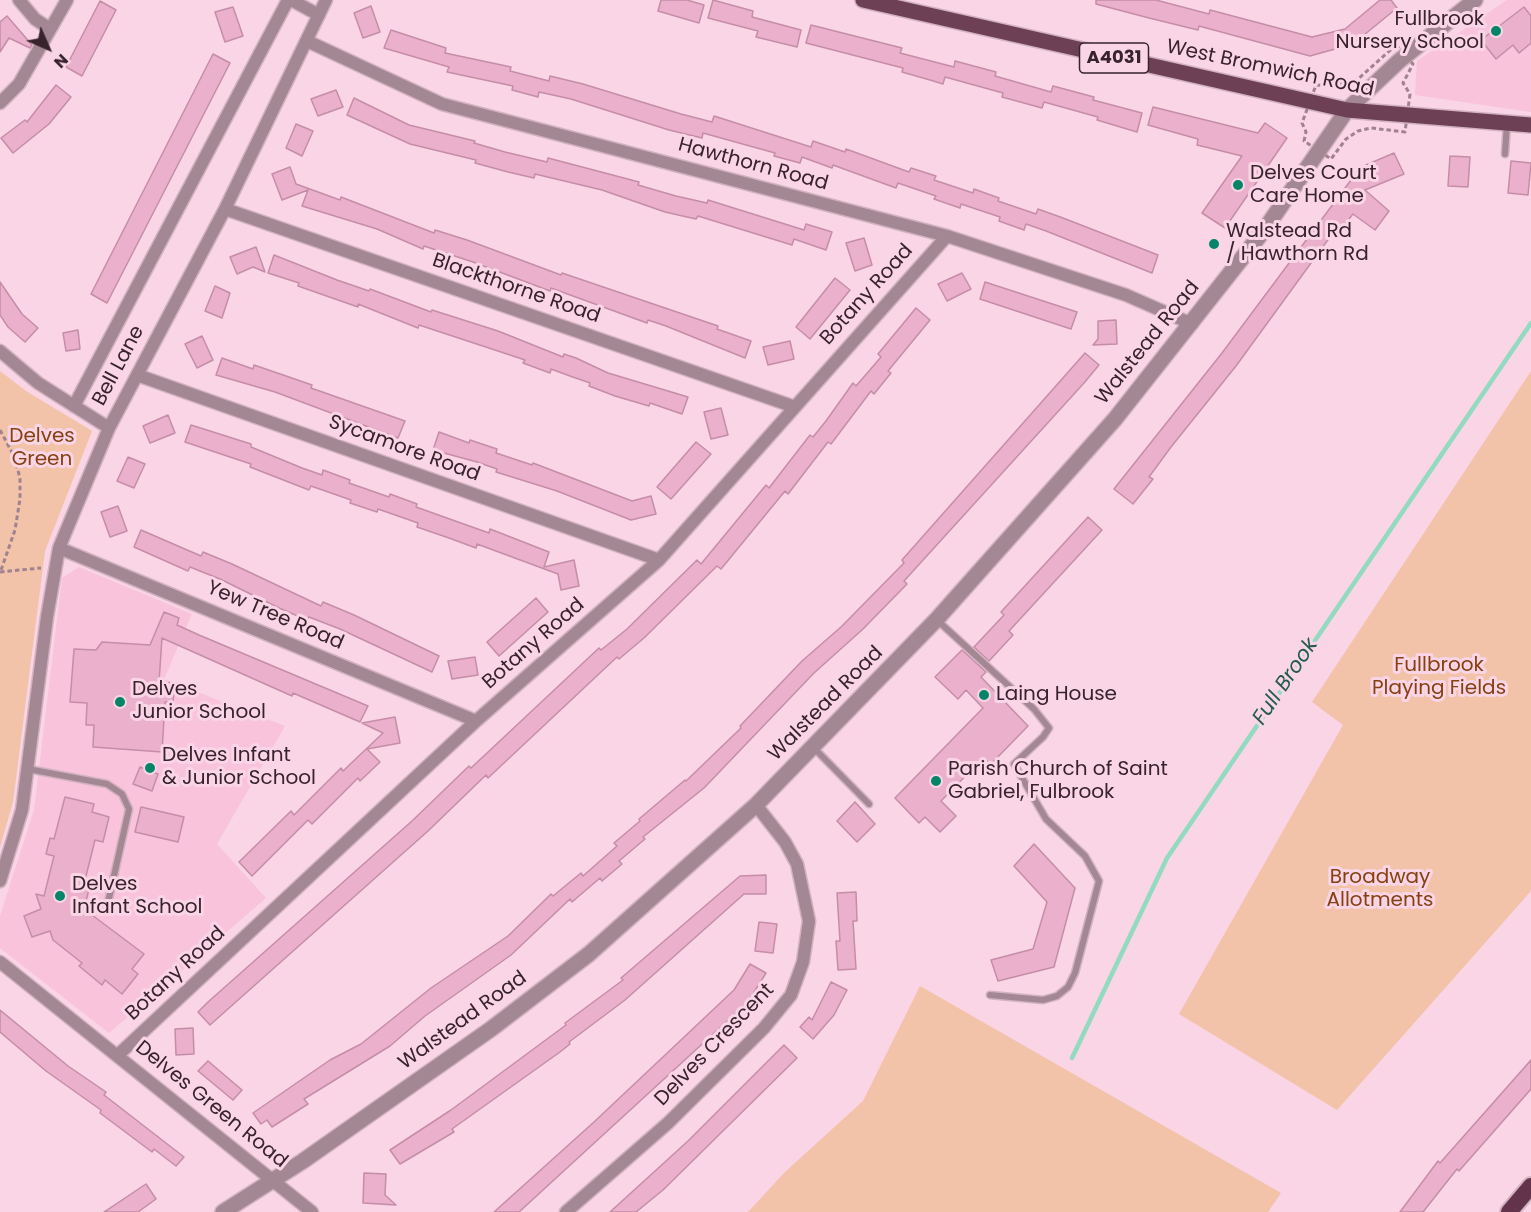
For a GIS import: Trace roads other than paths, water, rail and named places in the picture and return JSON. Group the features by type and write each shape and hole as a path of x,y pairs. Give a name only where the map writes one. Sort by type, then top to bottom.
{"highway":[{"path":"1509,1212 1531,1186"}],"main road":[{"name":"West Bromwich Road","path":"863,0 1347,110 1531,125"}],"street":[{"path":"19,0 35,19 50,29"},
{"path":"0,103 18,84 67,0"},
{"path":"289,0 319,15"},
{"name":"Bell Lane","path":"74,406 289,0"},
{"name":"Bell Lane","path":"0,881 22,810 59,548 109,428 225,208 326,0"},
{"name":"Walstead Road","path":"223,1212 274,1181 491,1029 589,954 756,805 937,620 1114,419 1192,324 1265,229 1347,110 1399,61 1475,0"},
{"name":"Hawthorn Road","path":"307,41 442,104 947,236 1126,295 1192,324"},
{"name":"Blackthorne Road","path":"225,208 795,407"},
{"name":"Botany Road","path":"118,1055 476,721 659,560 947,236"},
{"path":"0,351 38,382 109,428"},
{"name":"Sycamore Road","path":"137,375 659,560"},
{"name":"Yew Tree Road","path":"59,548 476,721"},
{"name":"Delves Crescent","path":"566,1212 676,1115 764,1028 791,995 803,963 809,921 797,864 785,842 756,805"},
{"name":"Delves Green Road","path":"0,962 312,1212"}],"lane":[{"path":"1505,153 1508,123"},
{"path":"937,620 1034,709 1049,728 1044,737 1014,764 1046,819 1085,856 1099,881 1075,973 1068,987 1057,996 1044,1000 990,995"},
{"path":"814,748 869,804"},
{"path":"28,770 107,784 122,794 129,809 107,907"}],"waterway":[{"name":"Full Brook","path":"1072,1058 1167,858 1531,323"}],"place":[{"name":"Fullbrook Nursery School","path":"1496,31"},
{"name":"Delves Court Care Home","path":"1238,185"},
{"name":"Walstead Rd / Hawthorn Rd","path":"1214,244"},
{"name":"Laing House","path":"984,695"},
{"name":"Delves Junior School","path":"120,702"},
{"name":"Delves Infant & Junior School","path":"150,768"},
{"name":"Parish Church of Saint Gabriel, Fulbrook","path":"936,781"},
{"name":"Delves Infant School","path":"60,896"}],"park label":[{"name":"Delves Green","path":"42,448"},
{"name":"Fullbrook Playing Fields","path":"1439,678"},
{"name":"Broadway Allotments","path":"1380,890"}]}
